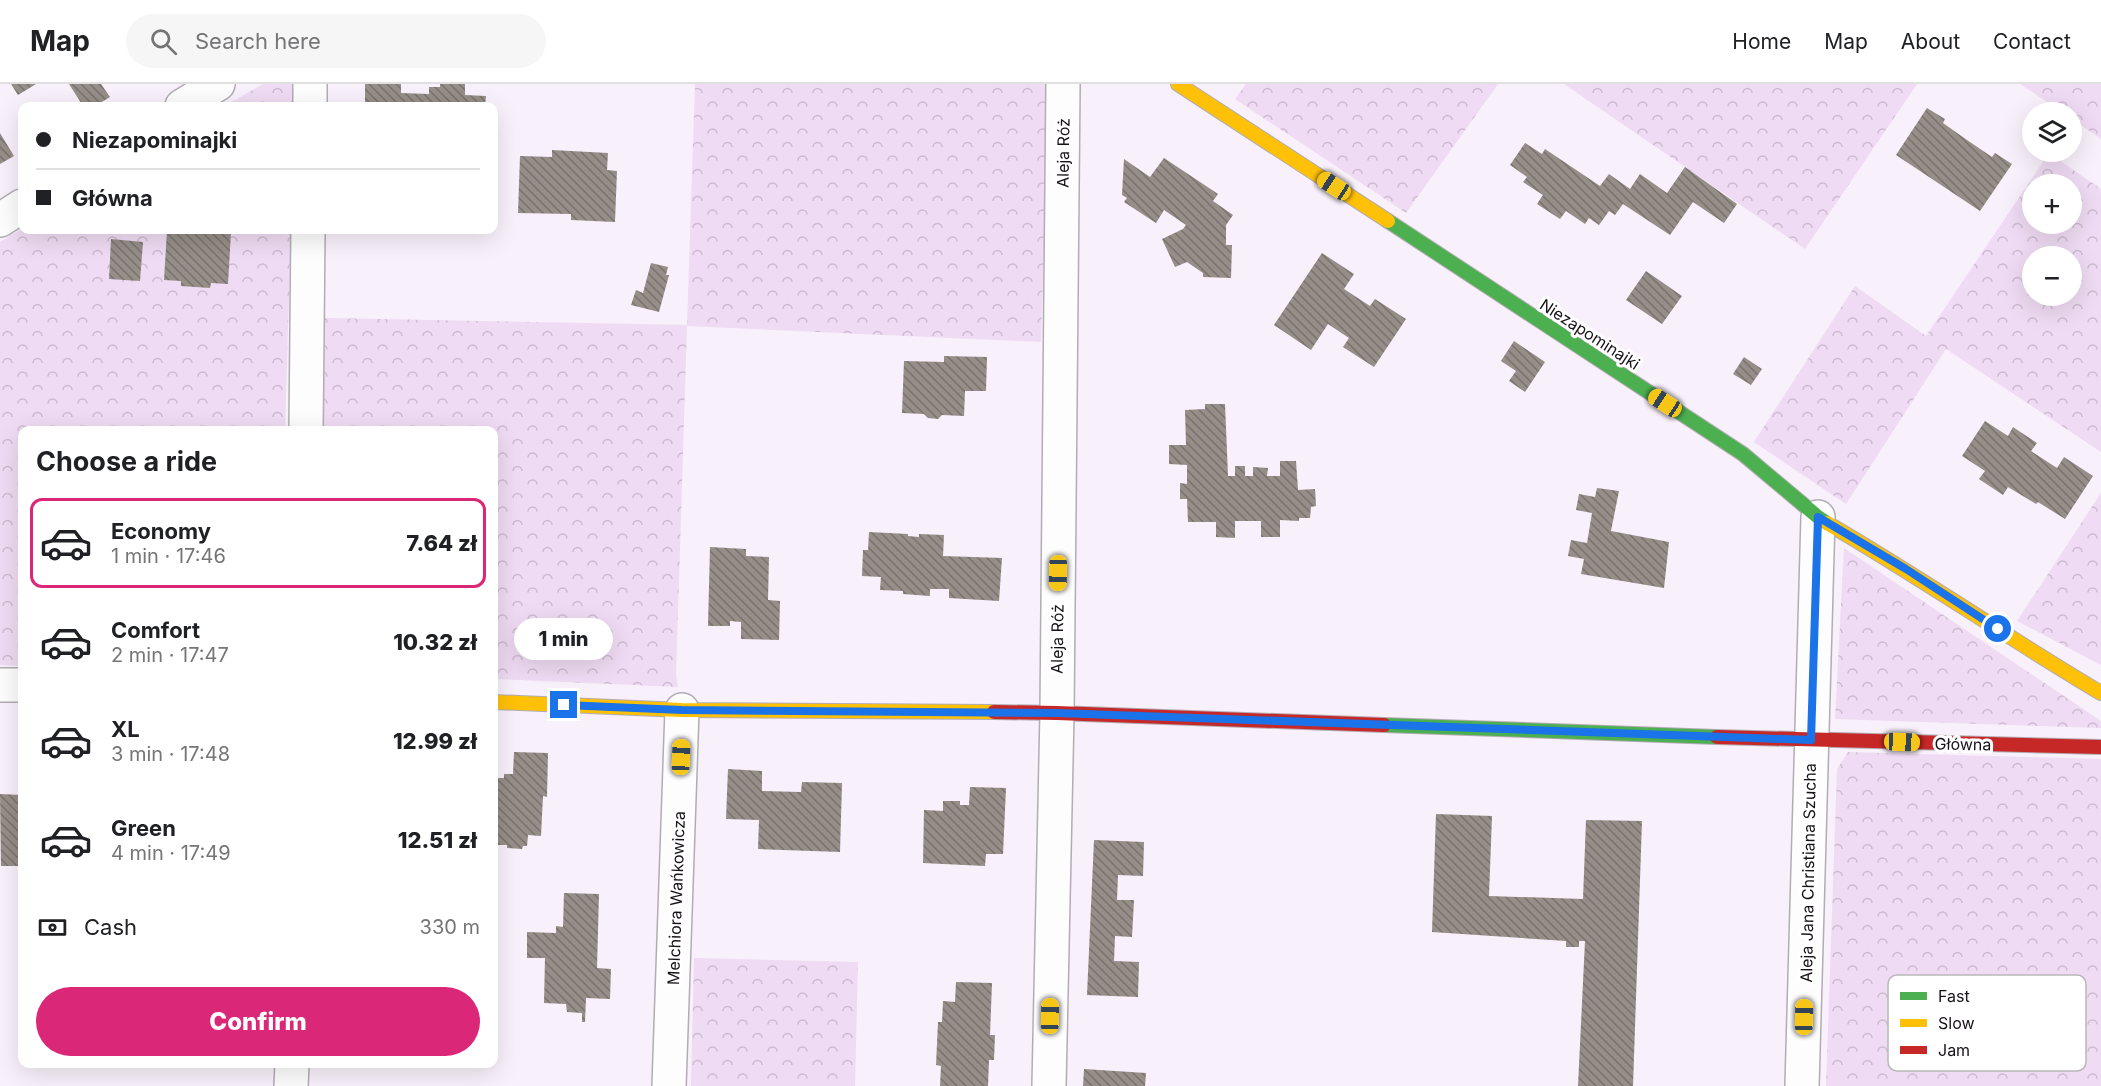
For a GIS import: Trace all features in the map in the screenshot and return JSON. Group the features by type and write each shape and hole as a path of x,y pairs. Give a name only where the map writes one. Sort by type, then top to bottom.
{"street":[{"path":"189,102 218,84"},
{"path":"310,84 310,102"},
{"name":"Aleja Róż","path":"1049,1086 1057,713 1063,84"},
{"name":"Niezapominajki","path":"1178,84 1743,454 1818,517 1906,569 2035,654 2101,693"},
{"path":"0,220 18,209"},
{"path":"306,426 308,234"},
{"name":"Aleja Jana Christiana Szucha","path":"1802,1086 1818,517"},
{"path":"0,684 18,685"},
{"name":"Główna","path":"498,702 682,710 1057,713 1811,740 2101,747"},
{"name":"Melchiora Wańkowicza","path":"669,1086 682,710"},
{"path":"291,1086 292,1068"}],"green space":[{"path":"263,84 295,84 295,102 232,102"},
{"path":"695,84 1049,84 1041,342 687,326 676,675 678,687 498,679 498,426 322,426 325,318 687,325"},
{"path":"1246,84 1498,84 1406,213 1235,99"},
{"path":"1564,84 1917,84 1805,249"},
{"path":"2020,84 2101,84 2101,139 2082,126 2082,102 2047,102"},
{"path":"2043,162 2062,162 2079,174 2035,174"},
{"path":"2082,176 2101,189 2101,452 1946,349 1846,504 1754,442 1855,286 1926,336 2022,193 2022,234 2082,234"},
{"path":"18,231 18,234 291,234 285,426 18,426 18,666 0,665 0,242"},
{"path":"2101,493 2101,665 2017,621"},
{"path":"1844,548 2101,721 2101,728 1835,719"},
{"path":"1848,752 2101,759 2101,1086 1826,1086 1837,769"},
{"path":"694,958 858,962 855,1086 691,1086"}],"building":[{"path":"11,84 36,84 18,95"},
{"path":"69,84 101,84 110,97 102,102 80,102"},
{"path":"365,84 401,84 401,93 429,94 429,87 440,87 440,84 465,84 465,95 486,96 485,102 365,102"},
{"path":"1927,108 1945,119 1943,123 1992,157 1995,153 2012,164 1980,211 1896,155"},
{"path":"0,133 14,156 0,164"},
{"path":"1525,143 1542,154 1545,149 1600,186 1609,174 1630,189 1640,174 1667,193 1685,167 1737,204 1724,223 1693,202 1670,235 1623,204 1615,215 1609,211 1599,225 1589,218 1585,224 1566,211 1560,219 1537,204 1543,195 1523,182 1527,177 1510,165"},
{"path":"552,150 608,153 607,170 617,171 615,222 571,220 571,214 518,213 520,156 552,157"},
{"path":"1164,158 1218,194 1213,201 1233,215 1226,225 1226,245 1232,245 1231,278 1203,277 1203,273 1187,262 1175,267 1162,239 1183,229 1186,225 1164,210 1156,223 1124,202 1127,198 1122,195 1124,159 1150,177"},
{"path":"167,234 231,234 228,284 211,283 210,288 181,286 181,281 164,280"},
{"path":"111,239 143,242 140,281 109,279"},
{"path":"1322,253 1354,274 1344,289 1370,306 1375,299 1406,319 1374,367 1343,347 1349,338 1328,324 1311,350 1274,325"},
{"path":"651,263 668,267 666,275 669,275 659,312 631,305 636,290 643,293"},
{"path":"1646,271 1682,296 1662,324 1626,300"},
{"path":"1514,341 1545,362 1525,392 1509,381 1516,371 1501,361"},
{"path":"944,356 987,357 986,391 965,391 964,416 942,415 938,419 928,418 924,414 902,413 904,361 944,362"},
{"path":"1744,357 1762,369 1751,385 1733,374"},
{"path":"1205,404 1225,404 1228,476 1235,476 1235,466 1245,466 1245,476 1253,476 1253,467 1268,468 1267,476 1280,476 1280,461 1296,461 1298,490 1315,489 1316,506 1311,507 1310,518 1299,518 1299,521 1280,520 1280,537 1261,537 1261,521 1235,521 1235,538 1216,537 1216,522 1188,522 1187,499 1180,499 1180,483 1187,484 1187,465 1169,464 1169,445 1186,445 1185,410 1205,409"},
{"path":"1985,421 2008,436 2013,427 2037,443 2031,451 2057,468 2064,457 2093,476 2065,519 2008,487 2003,495 1979,479 1985,471 1962,456"},
{"path":"1597,488 1619,491 1611,531 1669,542 1664,588 1581,574 1584,559 1568,556 1571,540 1587,543 1592,513 1576,510 1579,494 1595,497"},
{"path":"869,532 908,534 908,536 919,537 919,534 944,535 943,556 1002,558 999,601 949,598 949,589 930,589 930,596 880,590 881,577 862,576 863,550 868,550"},
{"path":"710,547 746,549 746,556 769,557 768,600 780,601 779,640 741,639 741,622 730,621 730,626 708,626"},
{"path":"514,752 548,753 547,797 543,796 541,836 528,835 527,846 523,846 522,849 498,845 498,778 504,778 504,774 513,774"},
{"path":"728,769 762,771 762,791 801,792 802,782 842,783 840,852 758,849 759,820 726,819"},
{"path":"970,787 1006,788 1003,854 986,854 985,866 923,863 924,810 943,811 943,801 960,801 960,805 969,805"},
{"path":"0,794 18,795 18,866 1,866"},
{"path":"1436,814 1492,816 1489,896 1583,899 1586,820 1642,821 1633,1086 1578,1086 1585,941 1579,941 1579,947 1566,947 1566,941 1432,932"},
{"path":"1094,840 1144,842 1143,876 1118,875 1117,900 1134,900 1132,937 1115,936 1114,961 1139,962 1138,997 1087,995"},
{"path":"564,893 599,894 597,968 611,969 610,999 586,998 585,1022 582,1022 582,1013 567,1012 566,1004 544,1003 545,958 527,958 527,932 556,933 556,926 563,927"},
{"path":"956,982 992,983 990,1035 995,1035 994,1060 989,1060 988,1086 940,1086 941,1066 936,1065 938,1022 942,1022 943,1001 955,1002"},
{"path":"1084,1069 1146,1073 1145,1086 1083,1086"}],"traffic: fast":[{"path":"1388,221 1743,454 1827,523"},
{"path":"1384,725 1717,737"}],"traffic: slow":[{"path":"1178,84 1388,221"},
{"path":"1827,523 2101,693"},
{"path":"498,702 682,710 994,712"}],"traffic: jam":[{"path":"994,712 1384,725"},
{"path":"1717,737 2101,747"}],"route":[{"path":"564,705 682,710 1057,713 1811,740 1818,517 1906,569 1998,629"}]}
